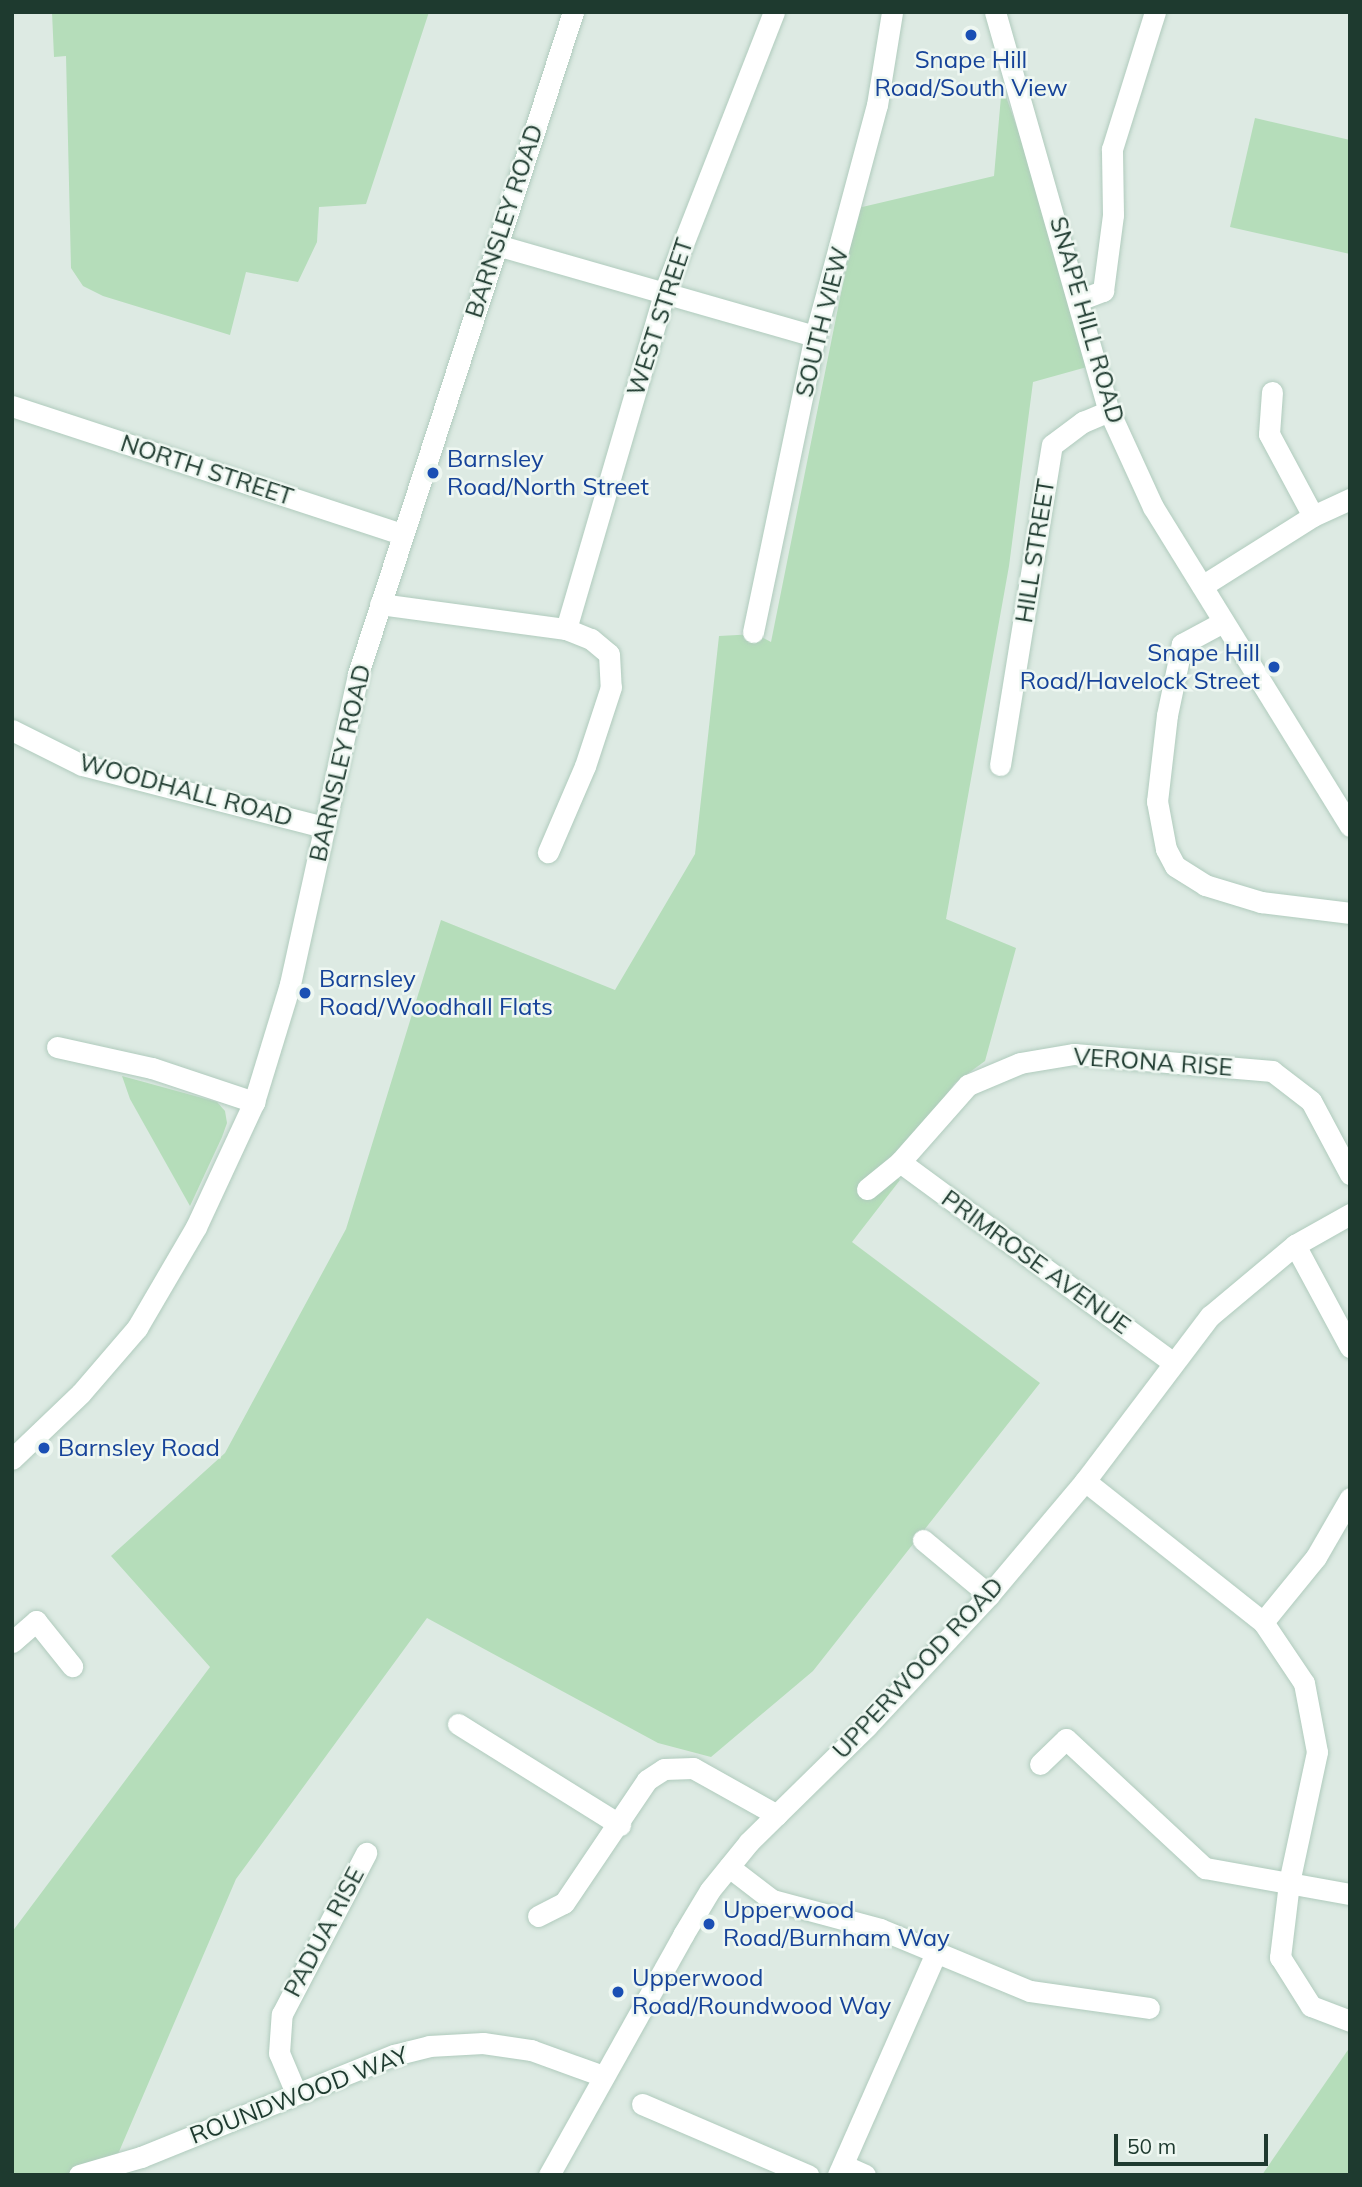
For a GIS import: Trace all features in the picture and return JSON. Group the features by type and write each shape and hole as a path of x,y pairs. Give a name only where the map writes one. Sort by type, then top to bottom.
{"street":[{"name":"BARNSLEY ROAD","path":"12,1459 81,1393 137,1328 196,1227 254,1102 290,984 342,733 402,534 573,12"},
{"name":"WEST STREET","path":"566,629 665,290 774,12"},
{"name":"SOUTH VIEW","path":"753,632 815,337 863,166 892,12"},
{"name":"SNAPE HILL ROAD","path":"995,12 1109,411 1153,507 1350,826"},
{"path":"1079,300 1103,291 1113,215 1112,149 1155,12"},
{"path":"497,245 665,290 815,337"},
{"path":"1272,392 1269,434 1313,516"},
{"name":"NORTH STREET","path":"12,406 402,534"},
{"name":"HILL STREET","path":"1000,765 1052,445 1083,422 1109,411"},
{"path":"1202,586 1313,516 1350,499"},
{"path":"380,604 566,629 591,639 609,654 611,687 585,766 548,852"},
{"path":"1223,622 1182,644 1167,715 1157,801 1166,849 1188,877 1261,902 1350,913"},
{"name":"WOODHALL ROAD","path":"12,730 82,765 324,827"},
{"path":"57,1047 152,1068 254,1102"},
{"name":"VERONA RISE","path":"867,1189 900,1162 968,1085 1020,1063 1074,1054 1272,1071 1311,1101 1350,1174"},
{"name":"PRIMROSE AVENUE","path":"900,1162 1172,1362"},
{"name":"UPPERWOOD ROAD","path":"549,2175 690,1924 729,1867 989,1595 1084,1481 1172,1362 1210,1316 1295,1245 1350,1214"},
{"path":"1295,1245 1350,1347"},
{"path":"1084,1481 1263,1622 1304,1683 1317,1752 1289,1883 1280,1956 1311,2006 1350,2021"},
{"path":"1263,1622 1316,1557 1350,1498"},
{"path":"923,1540 989,1595"},
{"path":"12,1642 36,1621 72,1666"},
{"path":"458,1724 620,1825"},
{"path":"1040,1764 1066,1739 1205,1868 1350,1894"},
{"path":"538,1916 564,1903 620,1825 647,1780 678,1766 711,1776 777,1815"},
{"name":"PADUA RISE","path":"296,2093 279,2053 282,2014 366,1853"},
{"path":"729,1867 772,1900 880,1929 1030,1991 1149,2008"},
{"path":"865,2175 841,2170 936,1953"},
{"name":"ROUNDWOOD WAY","path":"79,2175 141,2157 394,2055 461,2043 531,2050 603,2077"},
{"path":"642,2104 808,2175"}],"green space":[{"path":"52,12 429,12 366,204 319,207 317,242 298,282 246,272 230,335 103,296 83,286 71,268 66,56 54,57"},
{"path":"1002,85 1045,208 1087,367 1033,382 1009,566 946,919 1016,948 985,1061 955,1083 890,1170 900,1180 852,1242 1040,1383 813,1671 711,1757 658,1743 427,1618 236,1879 109,2175 12,2175 12,1932 210,1667 111,1556 225,1453 346,1229 441,920 615,990 695,854 719,636 756,634 771,642 858,208 994,176"},
{"path":"1255,118 1350,140 1350,254 1230,227"},
{"path":"122,1076 217,1102 225,1111 227,1123 222,1137 190,1206 130,1099"},
{"path":"1350,2047 1350,2175 1262,2175"}],"place":[{"name":"Snape Hill Road/South View","path":"971,35"},
{"name":"Barnsley Road/North Street","path":"433,473"},
{"name":"Snape Hill Road/Havelock Street","path":"1274,667"},
{"name":"Barnsley Road/Woodhall Flats","path":"305,993"},
{"name":"Barnsley Road","path":"44,1448"},
{"name":"Upperwood Road/Burnham Way","path":"709,1924"},
{"name":"Upperwood Road/Roundwood Way","path":"618,1992"}]}
